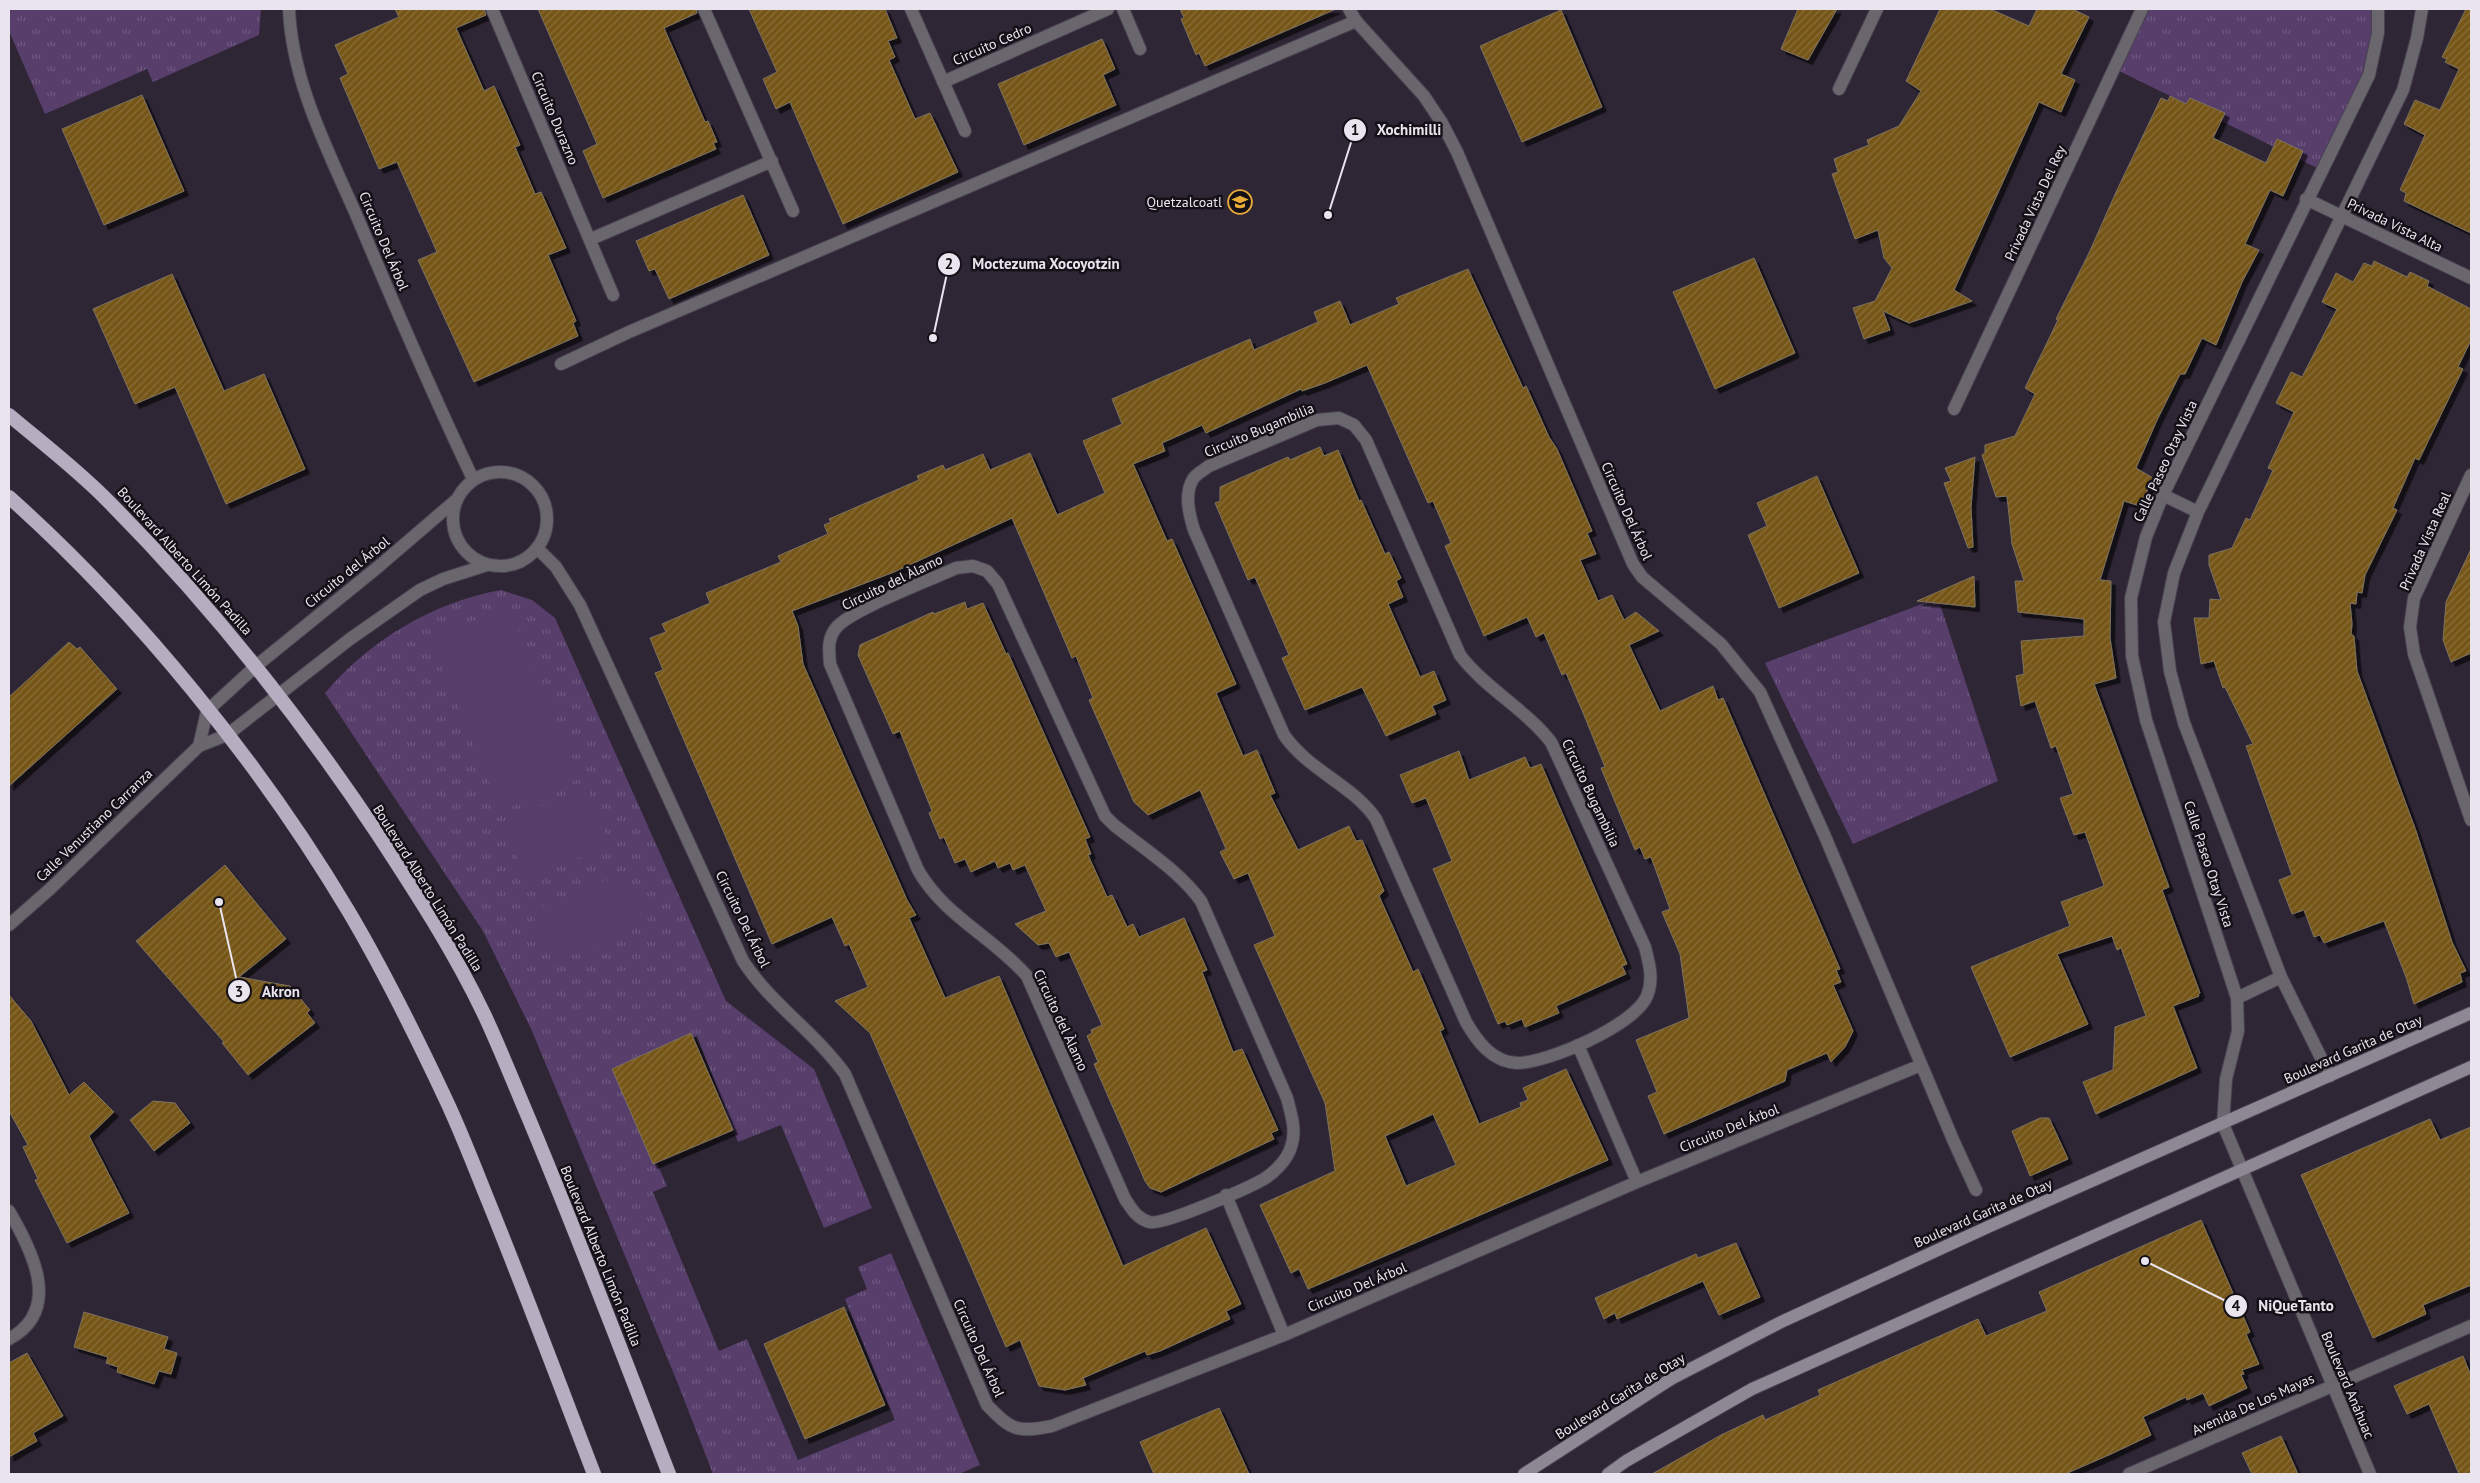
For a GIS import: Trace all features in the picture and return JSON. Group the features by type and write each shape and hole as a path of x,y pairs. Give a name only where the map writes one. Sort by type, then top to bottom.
{"highway":[{"name":"Boulevard Alberto Limón Padilla","path":"9,414 103,496 174,570 278,694 346,787 398,865 449,948 484,1014 593,1278 669,1474"},
{"path":"9,497 43,527 128,616 207,710 264,782 348,912 384,977 448,1104 508,1248 594,1474"}],"main road":[{"name":"Boulevard Garita de Otay","path":"1524,1474 1671,1379 1781,1322 1990,1226 2223,1124 2471,1012"},
{"path":"1608,1474 1626,1461 1752,1389 2471,1067"}],"street":[{"name":"Circuito Del Árbol","path":"289,9 296,64 311,107 416,356 473,479"},
{"name":"Circuito Durazno","path":"492,9 614,295"},
{"path":"704,9 793,211"},
{"name":"Circuito Cedro","path":"912,9 965,131"},
{"name":"Circuito Cedro","path":"943,82 1108,9"},
{"path":"1123,9 1140,49"},
{"name":"Circuito Del Árbol","path":"1348,9 1356,21 1424,96 1454,145 1492,229 1633,564 1642,577 1721,644 1760,692 1824,834 1976,1190"},
{"path":"1839,89 1877,9"},
{"name":"Privada Vista Del Rey","path":"1954,409 2142,9"},
{"name":"Calle Paseo Otay Vista","path":"2223,1124 2226,1079 2238,1030 2237,998 2146,720 2132,656 2131,598 2146,538 2163,495 2306,199 2332,152 2369,75 2378,33 2378,9"},
{"name":"Calle Paseo Otay Vista","path":"2330,1076 2281,977 2184,724 2170,671 2164,622 2174,573 2198,512 2403,90 2418,38 2422,9"},
{"path":"562,364 629,332 1356,21"},
{"path":"591,239 772,161"},
{"name":"Privada Vista Alta","path":"2306,199 2471,278"},
{"name":"Circuito Bugambilia","path":"1339,418 1354,425 1366,440 1460,654 1470,667 1539,727 1551,742 1645,947 1652,975 1647,997 1631,1014 1610,1030 1578,1045 1541,1059 1516,1063 1495,1056 1477,1042 1466,1022 1376,819 1368,807 1300,756 1284,735 1194,530 1188,512 1188,497 1193,478 1209,466 1317,420 1339,418"},
{"path":"278,694 350,639 420,590 443,579 487,565 501,566 514,564 526,558 537,548 543,538 547,514 544,502 530,482 520,476 496,471 473,479 463,488 456,500 452,520 457,540 470,555 487,565"},
{"name":"Privada Vista Real","path":"2471,475 2414,598 2410,627 2414,654 2471,820"},
{"path":"2163,495 2198,512"},
{"name":"Circuito del Árbol","path":"256,666 378,567 456,500"},
{"name":"Circuito Del Árbol","path":"537,548 556,567 580,605 743,961 757,982 828,1050 845,1074 987,1405 1006,1425 1028,1431 1052,1426 1284,1335 1637,1182 1921,1065"},
{"name":"Circuito del Àlamo","path":"973,566 987,571 998,584 1106,816 1114,825 1177,874 1190,886 1201,901 1287,1098 1293,1131 1291,1147 1281,1165 1264,1179 1226,1196 1170,1220 1151,1223 1136,1216 1125,1199 1026,976 1014,962 941,903 928,888 918,870 830,664 828,644 836,628 851,616 956,568 973,566"},
{"path":"199,746 207,710 256,666"},
{"name":"Calle Venustiano Carranza","path":"9,925 50,889 199,746 227,735 278,694"},
{"path":"2237,998 2281,977"},
{"path":"1578,1045 1637,1182"},
{"name":"Boulevard Anáhuac","path":"2223,1124 2331,1386 2370,1474"},
{"path":"1226,1196 1284,1335"},
{"path":"9,1211 24,1236 38,1276 39,1301 31,1322 9,1339"},
{"name":"Avenida De Los Mayas","path":"2129,1474 2471,1326"}],"green space":[{"path":"9,9 261,9 259,35 153,82 147,69 45,114 9,31"},
{"path":"2137,9 2378,9 2369,75 2319,169 2109,66"},
{"path":"501,590 532,600 555,618 726,1001 814,1069 872,1208 824,1228 781,1125 738,1142 697,1036 616,1070 667,1186 653,1192 719,1351 747,1339 798,1460 895,1420 845,1299 867,1289 858,1267 891,1253 980,1465 959,1474 713,1474 678,1384 532,1031 483,931 325,693 362,656 404,626 451,604"},
{"path":"1938,598 1998,781 1853,844 1765,663"},
{"path":"509,606 581,778 501,811 430,639"},
{"path":"587,788 610,845 526,879 503,822"},
{"path":"627,871 649,922 553,963 531,911"}],"building":[{"path":"395,9 484,9 486,15 456,28 484,91 494,86 520,145 515,147 535,194 541,192 566,248 548,255 576,321 573,323 578,336 474,382 418,260 437,252 397,162 379,169 340,78 348,74 335,45 399,17"},
{"path":"538,9 696,9 697,13 664,28 705,122 708,121 717,142 713,143 716,149 603,198 583,151 597,144"},
{"path":"749,9 885,9 897,38 888,41 895,57 889,60 915,119 930,113 958,172 843,224 790,102 776,109 763,79 777,72"},
{"path":"1180,9 1336,9 1205,66 1199,53 1196,55 1181,19 1184,18"},
{"path":"1798,9 1837,9 1808,60 1781,49"},
{"path":"1940,9 1990,9 2029,26 2037,9 2072,9 2089,17 2061,74 2075,80 2061,112 2039,102 1954,290 1972,301 1909,323 1883,311 1890,330 1864,339 1853,308 1875,301 1892,268 1884,258 1878,230 1855,239 1832,174 1838,172 1834,159 1869,145 1867,140 1899,126 1921,91 1906,81"},
{"path":"2466,9 2471,9 2471,233 2404,201 2406,193 2400,190 2425,135 2404,124 2415,100 2440,110 2459,69 2445,62 2447,59 2442,57"},
{"path":"1561,10 1602,107 1522,142 1480,46"},
{"path":"1102,39 1115,69 1103,75 1116,105 1024,145 998,84"},
{"path":"142,95 184,191 104,225 62,129"},
{"path":"2170,96 2186,104 2190,98 2225,113 2213,138 2266,163 2277,139 2303,151 2283,196 2270,190 2245,244 2259,250 2242,282 2216,345 2202,338 2185,374 2180,374 2157,420 2136,468 2153,478 2140,506 2124,501 2100,580 2111,581 2110,638 2116,678 2094,684 2169,887 2162,890 2200,993 2198,994 2199,996 2173,1006 2197,1068 2096,1114 2083,1082 2113,1070 2115,1027 2146,1016 2121,948 2117,950 2112,936 2057,954 2088,1024 2010,1057 1971,967 2070,926 2061,902 2104,886 2085,832 2074,835 2060,798 2073,794 2056,746 2051,748 2035,701 2021,706 2016,676 2024,674 2021,641 2084,636 2084,619 2018,612 2015,581 2024,581 2012,544 2007,496 1996,497 1982,455 1985,453 1985,445 2015,436 2035,394 2025,388 2058,320 2056,319 2161,98 2168,101"},
{"path":"743,195 769,255 669,299 655,269 649,271 636,241"},
{"path":"1754,258 1795,353 1715,389 1673,292"},
{"path":"2374,261 2407,277 2410,272 2429,281 2427,286 2471,309 2471,340 2458,367 2463,369 2419,460 2415,458 2393,508 2397,510 2365,575 2362,593 2357,592 2356,604 2350,603 2351,634 2354,636 2357,671 2416,831 2452,942 2466,971 2460,973 2462,982 2414,1004 2406,977 2384,921 2324,943 2320,935 2314,937 2304,910 2292,914 2279,880 2292,875 2246,746 2253,744 2225,687 2223,688 2214,661 2201,664 2194,618 2209,618 2210,599 2221,600 2209,565 2209,555 2232,548 2246,518 2250,520 2273,470 2268,468 2294,412 2276,403 2291,372 2302,377 2337,309 2322,302 2336,273 2353,282 2364,263 2372,266"},
{"path":"1468,269 1523,388 1526,386 1549,437 1557,449 1592,531 1587,533 1596,554 1580,560 1598,601 1612,595 1624,620 1636,612 1659,631 1629,645 1660,711 1713,686 1718,700 1723,698 1840,969 1836,970 1841,982 1833,985 1853,1031 1845,1047 1831,1062 1827,1053 1787,1070 1785,1081 1664,1134 1648,1096 1657,1092 1636,1040 1689,1018 1680,954 1662,912 1670,909 1651,857 1645,859 1640,847 1635,850 1601,768 1605,767 1584,715 1566,673 1562,675 1544,633 1536,637 1527,617 1484,636 1445,546 1451,543 1433,501 1428,503 1367,365 1325,383 1302,391 1301,389 1206,433 1202,425 1162,443 1165,451 1133,464 1167,541 1172,539 1236,684 1216,693 1243,756 1257,750 1275,793 1270,795 1298,850 1349,826 1356,841 1362,840 1384,891 1379,896 1413,972 1418,969 1444,1029 1440,1031 1479,1124 1521,1107 1520,1103 1528,1100 1523,1088 1566,1069 1608,1160 1308,1289 1299,1269 1291,1273 1260,1205 1335,1171 1325,1103 1254,945 1275,936 1248,873 1234,879 1220,852 1226,849 1200,790 1148,815 1134,802 1089,700 1093,698 1076,656 1072,658 1012,518 894,572 792,611 798,626 803,664 907,900 916,915 909,918 945,998 999,976 1123,1266 1206,1228 1241,1304 1226,1311 1230,1319 1160,1351 1147,1355 1145,1351 1083,1378 1086,1385 1065,1390 1039,1386 1020,1340 1006,1347 870,1033 835,1001 868,987 849,944 845,946 832,917 772,944 655,673 663,670 650,638 666,632 662,624 710,603 706,593 781,562 778,556 828,534 824,525 831,522 829,519 919,480 917,476 943,465 945,470 983,454 990,470 1030,453 1057,515 1105,493 1083,441 1122,424 1112,399 1250,339 1254,350 1318,322 1314,312 1340,301 1350,325 1399,304 1396,298","holes":["1433,1114 1456,1165 1406,1186 1385,1136"]},
{"path":"172,274 224,391 264,374 305,469 226,504 175,387 135,404 93,309"},
{"path":"1320,447 1324,456 1338,450 1359,501 1361,500 1385,554 1389,552 1401,578 1396,581 1403,597 1388,604 1420,677 1434,671 1446,700 1432,706 1436,714 1386,736 1362,687 1305,710 1282,658 1289,655 1255,577 1248,580 1215,503 1220,501 1220,487 1288,457 1290,460"},
{"path":"1975,457 1971,507 1973,547 1968,548 1944,483 1951,481 1945,468"},
{"path":"1817,476 1859,573 1779,608 1748,535 1767,526 1757,503"},
{"path":"2471,549 2471,653 2451,662 2443,640 2446,602"},
{"path":"1974,576 1975,607 1917,601"},
{"path":"965,602 967,609 983,603 1006,654 1008,653 1090,837 1085,839 1091,854 1088,855 1107,897 1112,895 1127,927 1133,924 1139,937 1184,918 1207,970 1202,972 1233,1052 1242,1049 1278,1130 1271,1133 1274,1139 1161,1192 1150,1188 1145,1181 1094,1064 1098,1062 1087,1036 1092,1033 1091,1030 1102,1025 1069,952 1056,957 1049,943 1038,945 1015,924 1046,911 1025,865 1013,870 1010,863 998,868 995,861 971,872 965,859 955,863 944,837 940,839 929,813 932,811 900,731 893,734 858,655 860,645 933,612 934,614"},
{"path":"69,642 77,649 80,647 117,689 9,786 9,697"},
{"path":"1459,751 1469,780 1525,757 1530,768 1541,764 1627,964 1622,966 1626,974 1556,1006 1559,1013 1525,1027 1522,1019 1507,1025 1505,1021 1498,1024 1433,869 1452,861 1426,798 1412,803 1400,775"},
{"path":"225,865 286,939 239,977 290,986 310,1010 307,1013 315,1023 248,1075 222,1043 224,1042 136,941"},
{"path":"9,995 31,1021 69,1095 84,1082 114,1112 89,1136 129,1213 67,1243 35,1180 38,1179 23,1147 28,1145 9,1111"},
{"path":"691,1033 733,1130 653,1164 612,1069"},
{"path":"153,1101 175,1103 190,1123 154,1151 130,1120"},
{"path":"2040,1118 2049,1118 2068,1159 2030,1176 2012,1131"},
{"path":"2430,1119 2440,1140 2471,1127 2471,1285 2423,1305 2426,1314 2373,1338 2301,1175"},
{"path":"2201,1220 2250,1332 2246,1334 2259,1364 2242,1370 2244,1374 2241,1375 2247,1388 2209,1406 2203,1393 2187,1400 2186,1397 2143,1417 2151,1435 2111,1454 2065,1474 1652,1474 1721,1435 1763,1415 1765,1420 1820,1395 1818,1390 1978,1319 1986,1336 2047,1311 2039,1292"},
{"path":"1736,1243 1760,1297 1719,1315 1703,1281 1617,1319 1615,1313 1604,1319 1595,1298 1696,1254 1698,1258"},
{"path":"844,1307 885,1405 805,1439 764,1344"},
{"path":"84,1312 168,1337 164,1349 177,1353 171,1374 159,1371 154,1384 117,1372 118,1367 106,1363 108,1357 74,1347"},
{"path":"27,1353 63,1416 33,1433 37,1441 9,1457 9,1363"},
{"path":"2463,1356 2471,1376 2471,1474 2459,1474 2429,1404 2407,1414 2394,1386"},
{"path":"1219,1408 1249,1474 1154,1474 1140,1442"},
{"path":"2281,1436 2298,1474 2252,1474 2242,1453"}],"place":[{"name":"Quetzalcoatl","path":"1240,202"},
{"name":"Xochimilli","path":"1328,215"},
{"name":"Moctezuma Xocoyotzin","path":"933,338"},
{"name":"Akron","path":"219,902"},
{"name":"NiQueTanto","path":"2145,1261"}]}
